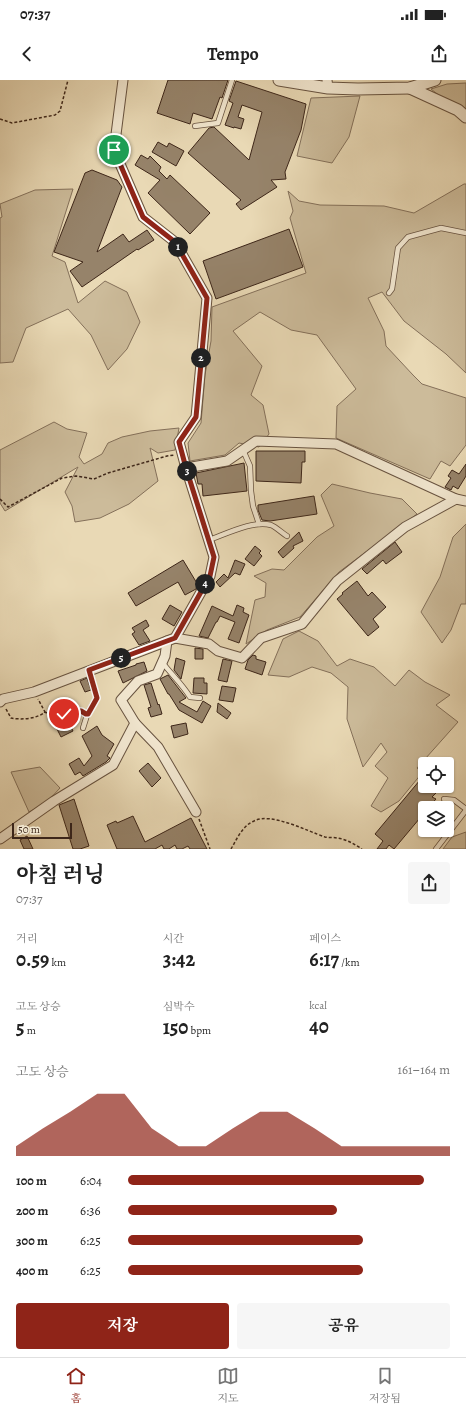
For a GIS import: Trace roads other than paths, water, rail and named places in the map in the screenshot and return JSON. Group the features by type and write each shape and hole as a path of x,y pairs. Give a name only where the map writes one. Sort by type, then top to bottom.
{"street":[{"path":"123,80 114,150 143,217 175,242 207,298 196,417 179,442 214,557 210,576 171,639 157,674 138,681 121,700 135,722 158,747 196,812"},
{"path":"279,80 328,84 358,89 410,88 435,80"},
{"path":"410,88 458,110 466,117"},
{"path":"186,468 227,461 256,441 336,444 462,499"},
{"path":"1,701 34,692 171,639 209,644 218,651 242,658 261,638 302,624 337,581 405,527 462,499"},
{"path":"0,839 54,801 113,765 135,722"}],"lane":[{"path":"195,126 218,123 232,80"},
{"path":"389,293 392,289 398,248 408,237 441,228 466,233"},
{"path":"243,450 250,466 253,506 259,524"},
{"path":"209,540 250,525 259,524 272,525 287,536"},
{"path":"162,662 173,676 183,685 190,697 200,698"},
{"path":"83,728 88,714 97,698 89,670"},
{"path":"436,849 466,809 454,800 444,799"}]}
